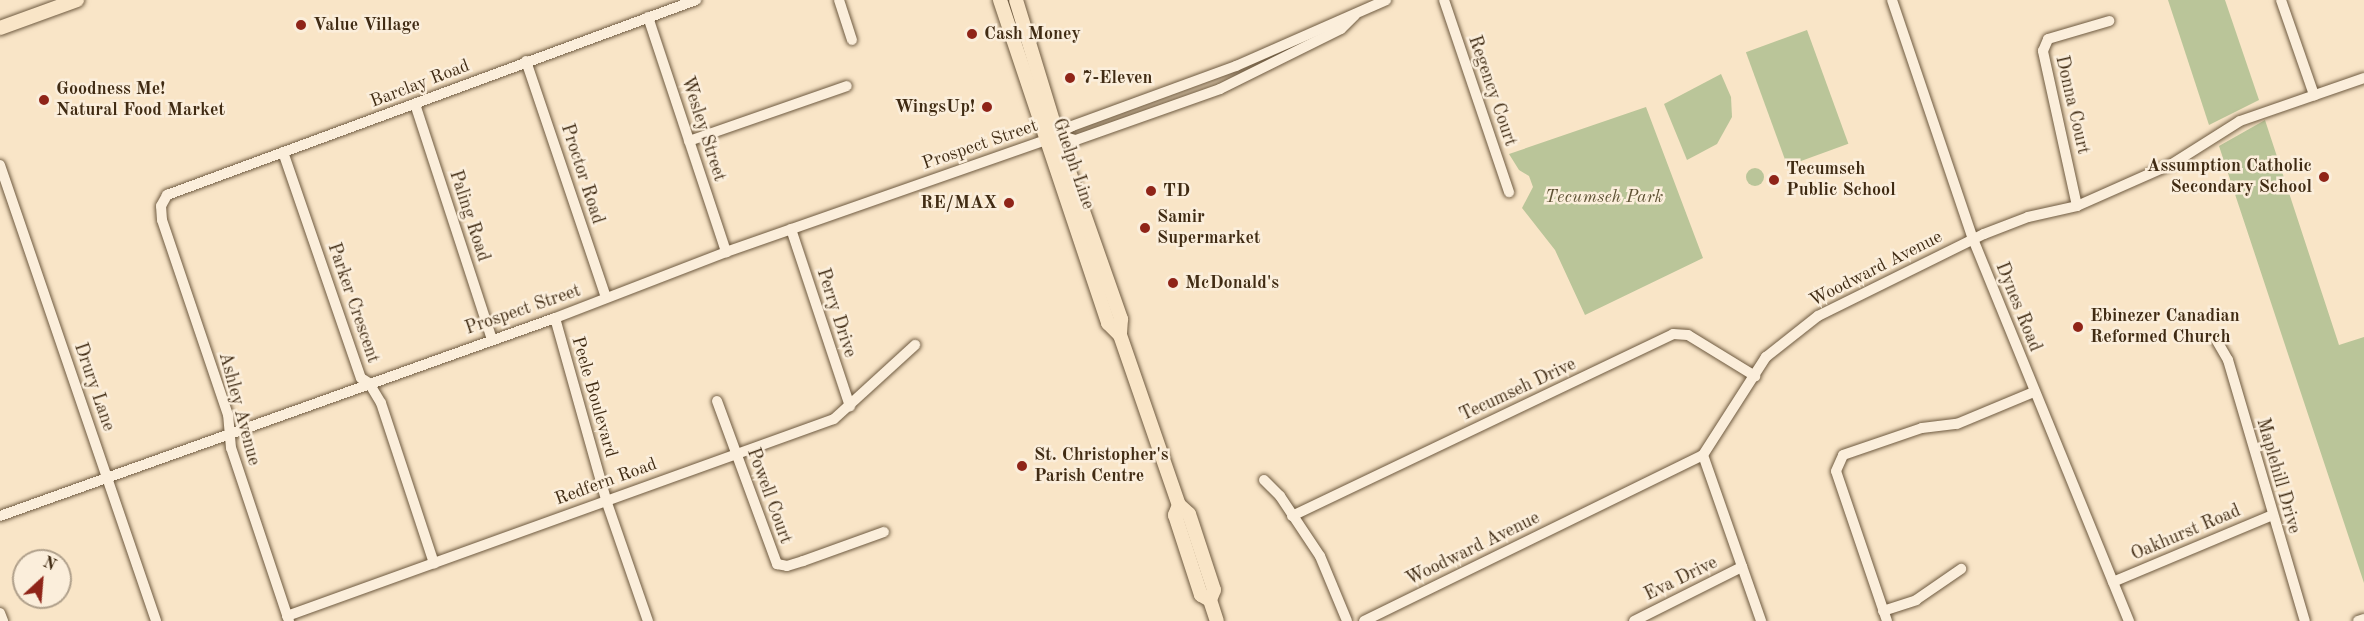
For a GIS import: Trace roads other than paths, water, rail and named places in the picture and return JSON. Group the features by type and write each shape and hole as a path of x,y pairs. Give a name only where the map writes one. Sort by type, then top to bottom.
{"main road":[{"path":"0,28 77,0"},
{"name":"Guelph Line","path":"1000,0 1121,319 1120,335 1179,505 1175,515 1201,595 1210,600 1217,621"},
{"name":"Guelph Line","path":"1016,0 1052,138"}],"street":[{"name":"Barclay Road","path":"161,206 167,195 696,0"},
{"path":"839,0 852,40"},
{"name":"Prospect Street","path":"1052,138 1076,140 1220,89 1331,34 1356,15 1386,0"},
{"name":"Regency Court","path":"1444,0 1509,192"},
{"name":"Dynes Road","path":"1892,0 1973,239 2129,621"},
{"path":"2281,0 2314,95"},
{"name":"Prospect Street","path":"0,516 555,318 790,229 1052,138 1072,126 1236,66 1335,20 1356,15"},
{"name":"Wesley Street","path":"648,17 726,252"},
{"name":"Donna Court","path":"2077,206 2043,51 2048,39 2109,21"},
{"name":"Proctor Road","path":"526,61 606,298"},
{"name":"Woodward Avenue","path":"1364,621 1703,455 1766,357 1818,316 1973,239 2028,217 2077,206 2172,164 2240,121 2364,78"},
{"path":"690,141 847,86"},
{"name":"Paling Road","path":"415,104 492,339"},
{"name":"Parker Crescent","path":"283,152 361,378 369,383 381,403 434,563"},
{"name":"Drury Lane","path":"0,165 156,621"},
{"name":"Ashley Avenue","path":"161,206 231,434 231,448 288,619"},
{"name":"Perry Drive","path":"790,229 850,406"},
{"name":"Peele Boulevard","path":"555,318 606,500 648,621"},
{"name":"Tecumseh Drive","path":"1292,516 1673,334 1688,335 1755,376"},
{"name":"Maplehill Drive","path":"2217,341 2228,360 2305,621"},
{"name":"Redfern Road","path":"288,619 434,563 834,418 915,345"},
{"path":"1960,569 1916,600 1885,616 1836,471 1843,455 1922,428 1957,424 2034,392"},
{"name":"Powell Court","path":"717,401 777,564 787,566 884,532"},
{"path":"1703,455 1761,621"},
{"path":"1264,480 1280,496 1320,556 1347,621"},
{"name":"Oakhurst Road","path":"2113,582 2272,515"},
{"name":"Eva Drive","path":"1634,621 1742,567"},
{"path":"0,613 3,621"},
{"path":"2358,621 2364,619"}],"place":[{"name":"Value Village","path":"301,25"},
{"name":"Cash Money","path":"972,34"},
{"name":"7-Eleven","path":"1070,78"},
{"name":"Goodness Me! Natural Food Market","path":"44,100"},
{"name":"WingsUp!","path":"987,107"},
{"name":"Assumption Catholic Secondary School","path":"2324,177"},
{"name":"Tecumseh Public School","path":"1774,180"},
{"name":"TD","path":"1151,191"},
{"name":"RE/MAX","path":"1009,203"},
{"name":"Samir Supermarket","path":"1145,228"},
{"name":"McDonald's","path":"1173,283"},
{"name":"Ebinezer Canadian Reformed Church","path":"2078,327"},
{"name":"St. Christopher's Parish Centre","path":"1022,466"}],"park label":[{"name":"Tecumseh Park","path":"1604,197"}]}
